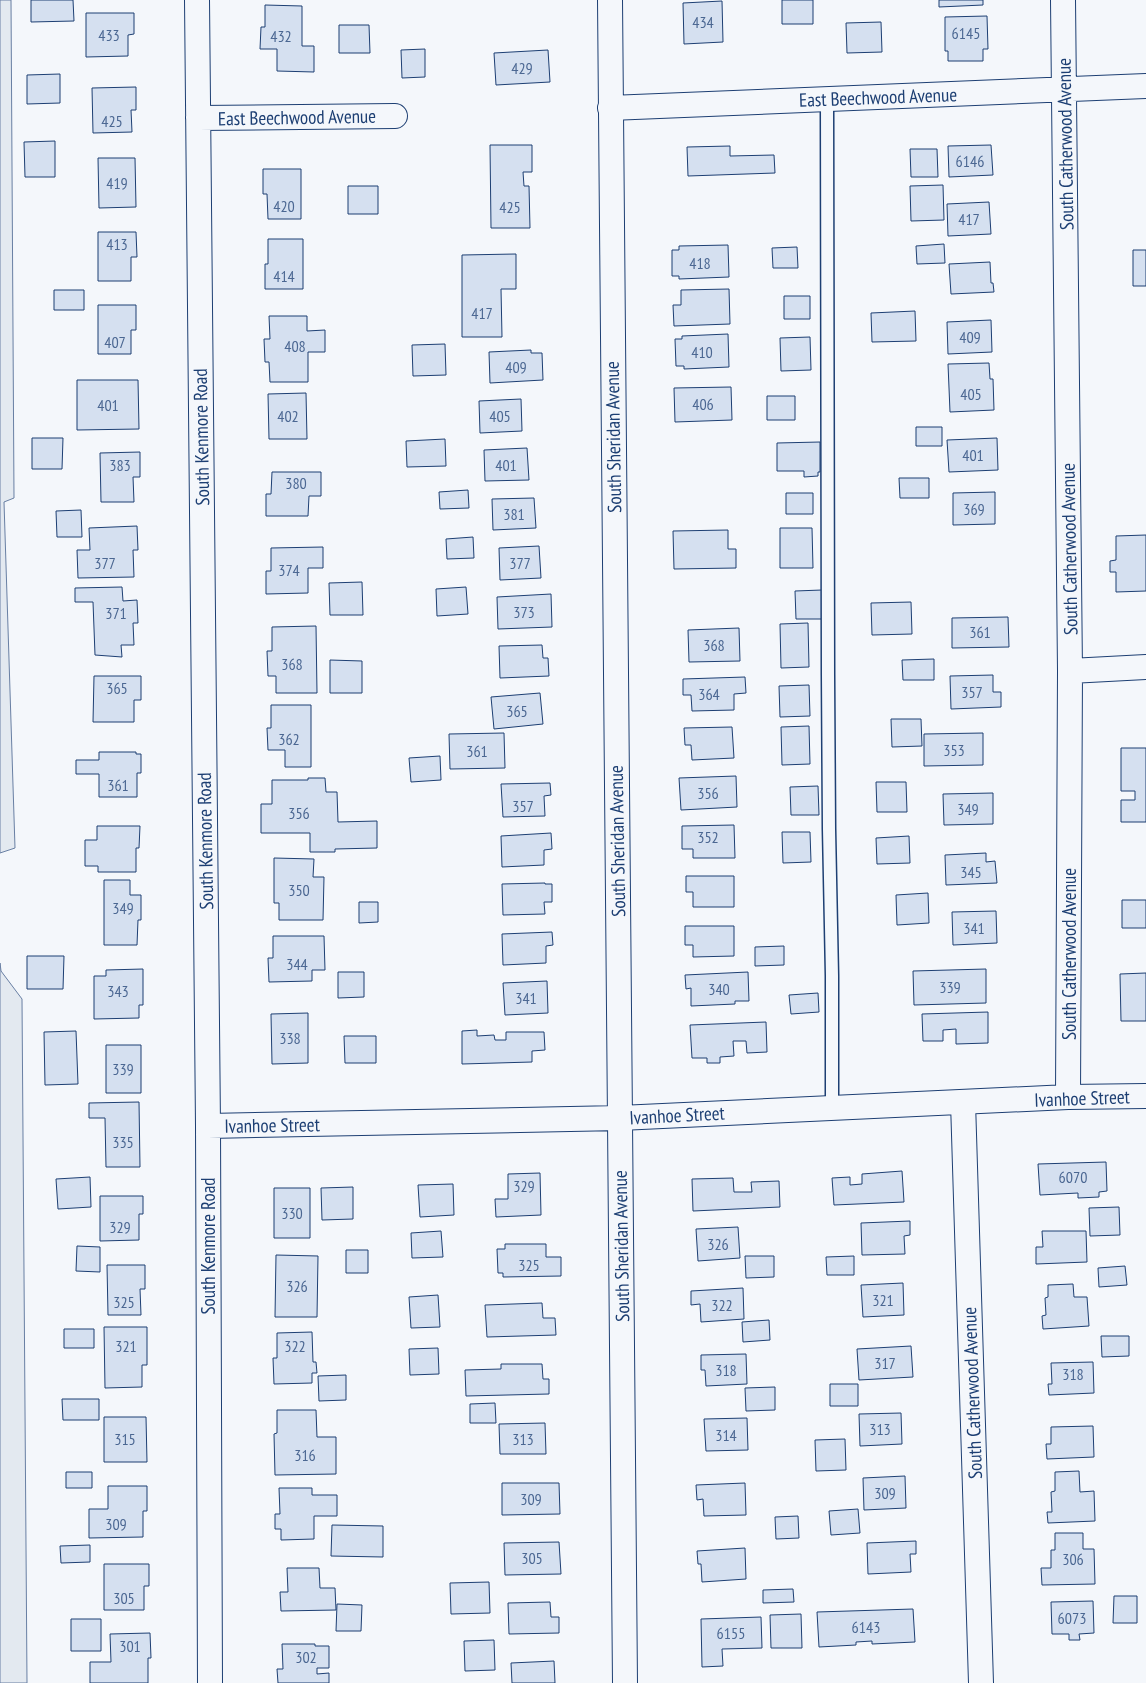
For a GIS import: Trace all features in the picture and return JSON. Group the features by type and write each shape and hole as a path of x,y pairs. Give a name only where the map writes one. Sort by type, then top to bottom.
{"street":[{"name":"South Kenmore Road","path":"197,0 208,1126 210,1683"},
{"name":"South Sheridan Avenue","path":"610,0 625,1683"},
{"name":"South Catherwood Avenue","path":"1063,0 1070,671 1068,1097"},
{"name":"East Beechwood Avenue","path":"610,108 1146,86"},
{"name":"East Beechwood Avenue","path":"198,118 395,116"},
{"path":"1070,671 1146,667"},
{"name":"Ivanhoe Street","path":"208,1126 620,1118 1068,1097 1146,1096"},
{"name":"South Catherwood Avenue","path":"963,1102 981,1683"}],"lane":[{"path":"827,99 828,675 832,1108"}],"shaded area":[{"path":"0,0 11,0 14,498 4,502 15,848 0,853"},
{"path":"0,963 1,971 22,999 27,1683 0,1683"}],"building":[{"path":"31,0 73,0 74,21 31,22"},
{"path":"782,0 813,0 813,24 782,24"},
{"path":"939,0 983,0 983,5 939,7"},
{"path":"722,1 723,42 684,44 683,3"},
{"path":"265,5 302,6 302,46 314,46 314,72 277,71 277,49 260,49 261,27 265,27"},
{"path":"86,13 134,13 134,34 128,35 128,56 86,57"},
{"path":"987,16 988,49 983,49 983,61 948,61 948,51 945,51 945,17"},
{"path":"881,22 882,52 847,53 846,23"},
{"path":"339,25 369,25 370,53 339,53"},
{"path":"425,49 425,77 402,78 401,50"},
{"path":"548,50 550,82 496,85 494,53"},
{"path":"60,74 60,103 27,104 27,75"},
{"path":"136,87 136,110 131,110 132,132 93,133 92,88"},
{"path":"55,141 55,177 25,177 24,142"},
{"path":"490,145 532,145 532,172 523,172 524,186 529,186 530,228 491,228"},
{"path":"991,145 993,175 949,177 948,146"},
{"path":"730,146 730,156 774,155 775,173 688,176 687,147"},
{"path":"910,149 937,149 938,177 911,177"},
{"path":"98,158 135,158 136,207 99,208"},
{"path":"263,169 301,169 301,219 268,219 267,194 263,194"},
{"path":"943,185 944,220 911,221 910,186"},
{"path":"348,186 378,186 378,214 348,214"},
{"path":"989,202 991,234 948,236 947,204"},
{"path":"98,232 136,232 137,257 131,257 131,281 98,281"},
{"path":"268,239 303,239 303,289 265,289"},
{"path":"944,244 945,263 917,264 916,246"},
{"path":"728,245 729,277 679,279 679,276 672,276 672,250 679,250 679,246"},
{"path":"797,247 798,268 773,268 772,248"},
{"path":"1133,250 1146,250 1146,286 1133,286"},
{"path":"516,254 516,289 501,289 502,337 462,337 462,255"},
{"path":"990,262 991,283 993,283 994,292 951,294 949,264"},
{"path":"729,289 730,324 674,326 673,305 681,305 681,290"},
{"path":"54,290 84,290 84,310 54,310"},
{"path":"784,296 810,296 810,319 784,319"},
{"path":"98,305 136,305 136,330 131,330 131,354 98,354"},
{"path":"915,311 916,341 872,342 871,313"},
{"path":"269,316 307,316 307,331 325,330 325,352 308,352 308,382 270,382 269,362 265,362 264,339 270,339"},
{"path":"991,320 992,352 948,354 947,322"},
{"path":"728,334 729,367 684,369 684,366 676,366 675,339 682,339 682,336"},
{"path":"810,337 811,370 781,371 780,338"},
{"path":"445,344 446,375 413,376 412,345"},
{"path":"531,350 531,353 542,353 543,380 490,383 489,352"},
{"path":"989,363 990,379 993,379 994,410 950,412 948,364"},
{"path":"77,380 138,380 139,429 77,430"},
{"path":"731,387 732,420 675,422 674,388"},
{"path":"306,393 307,439 269,439 268,394"},
{"path":"767,396 795,396 795,420 767,420"},
{"path":"521,399 522,431 480,433 479,401"},
{"path":"916,427 942,427 942,446 916,446"},
{"path":"32,438 63,438 62,469 32,469"},
{"path":"997,438 998,470 949,472 947,440"},
{"path":"445,439 446,466 407,467 406,441"},
{"path":"820,442 820,472 818,472 818,476 804,477 804,471 777,471 777,443"},
{"path":"527,448 529,480 485,481 484,450"},
{"path":"140,452 140,477 133,477 134,502 101,502 100,453"},
{"path":"272,472 321,472 321,496 309,496 308,516 266,516 266,494 271,494"},
{"path":"899,478 929,478 929,498 900,498"},
{"path":"468,490 469,508 440,509 439,492"},
{"path":"995,492 995,524 953,525 953,493"},
{"path":"786,493 813,493 813,514 786,514"},
{"path":"534,498 536,528 493,530 492,499"},
{"path":"81,510 82,537 57,537 56,511"},
{"path":"137,526 138,550 133,550 134,577 78,578 77,550 90,550 89,528"},
{"path":"780,528 812,528 813,568 780,568"},
{"path":"728,530 728,549 736,549 736,568 674,569 673,531"},
{"path":"1146,535 1146,591 1116,592 1116,572 1110,572 1110,561 1116,560 1116,536"},
{"path":"473,537 474,558 447,559 446,539"},
{"path":"539,546 541,578 500,580 499,548"},
{"path":"323,547 323,568 308,568 308,593 266,594 266,571 271,571 271,548"},
{"path":"362,582 363,615 330,615 329,583"},
{"path":"122,587 123,601 137,600 138,623 133,623 134,645 121,645 122,657 95,655 93,602 75,602 75,588"},
{"path":"466,587 468,614 437,616 436,589"},
{"path":"822,590 822,619 796,619 795,591"},
{"path":"551,594 552,627 498,629 497,597"},
{"path":"911,602 912,634 872,635 871,603"},
{"path":"1008,617 1009,647 952,648 952,618"},
{"path":"808,623 809,667 781,668 780,624"},
{"path":"316,626 317,693 276,693 276,676 268,676 267,651 272,651 272,627"},
{"path":"739,628 740,661 689,662 688,630"},
{"path":"542,645 543,658 548,658 549,676 500,678 499,646"},
{"path":"934,659 934,680 903,680 902,660"},
{"path":"330,660 362,661 362,693 330,693"},
{"path":"993,675 993,692 1001,692 1001,707 951,709 950,676"},
{"path":"94,676 141,676 141,700 134,700 134,722 93,722"},
{"path":"745,677 746,693 734,694 734,710 692,711 691,695 683,695 683,679"},
{"path":"809,685 810,716 780,717 779,686"},
{"path":"540,693 543,724 494,729 491,697"},
{"path":"271,705 311,705 311,767 285,767 285,750 268,750 267,728 271,728"},
{"path":"891,719 921,719 922,746 892,747"},
{"path":"809,726 810,764 782,765 781,727"},
{"path":"732,727 734,758 692,760 691,745 685,745 684,728"},
{"path":"504,733 505,768 450,769 449,734"},
{"path":"983,733 983,765 924,766 924,734"},
{"path":"1121,748 1146,748 1146,822 1121,822 1121,800 1135,800 1135,791 1121,791"},
{"path":"99,752 136,752 136,754 141,754 141,773 137,773 137,797 99,797 99,774 76,774 76,760 99,760"},
{"path":"440,756 441,780 411,782 409,758"},
{"path":"736,776 737,807 681,810 679,778"},
{"path":"308,778 325,778 326,792 337,792 338,822 377,821 377,848 335,849 335,852 310,852 310,833 261,833 261,804 272,804 272,780 308,780"},
{"path":"876,782 906,782 907,812 877,812"},
{"path":"550,783 551,795 544,796 545,816 503,817 501,784"},
{"path":"818,786 819,815 791,815 790,787"},
{"path":"993,793 993,824 944,825 943,794"},
{"path":"734,825 735,858 693,858 693,849 682,849 682,826"},
{"path":"97,826 140,826 139,848 136,848 136,872 98,872 98,866 85,866 85,840 97,840"},
{"path":"782,832 810,832 811,862 783,863"},
{"path":"551,833 552,849 544,850 544,865 502,867 501,836"},
{"path":"909,836 910,863 877,864 876,838"},
{"path":"986,853 986,862 995,861 997,883 946,885 945,855"},
{"path":"274,858 314,859 313,877 324,877 323,920 279,920 279,903 274,903"},
{"path":"686,876 734,876 734,907 693,907 693,892 686,892"},
{"path":"104,880 130,880 130,895 141,895 141,920 138,920 137,945 104,945"},
{"path":"502,884 552,884 552,902 544,902 545,914 503,915"},
{"path":"928,893 929,923 897,925 896,895"},
{"path":"1122,900 1146,900 1146,928 1122,928"},
{"path":"359,902 378,902 378,922 359,923"},
{"path":"996,911 997,943 953,945 952,912"},
{"path":"685,926 734,926 734,956 693,957 693,945 685,945"},
{"path":"552,932 553,945 546,946 546,963 503,965 502,934"},
{"path":"273,936 324,936 325,970 312,970 312,981 269,982 268,958 273,958"},
{"path":"784,946 784,965 755,966 755,947"},
{"path":"27,956 64,956 63,989 27,989"},
{"path":"143,969 143,1005 139,1005 139,1018 94,1019 94,976 106,976 106,970"},
{"path":"986,969 986,1003 914,1005 913,971"},
{"path":"338,972 364,972 364,997 338,998"},
{"path":"748,972 749,1001 735,1001 735,1004 691,1006 691,988 686,989 685,975"},
{"path":"1146,973 1146,1021 1121,1021 1120,974"},
{"path":"547,981 548,1013 505,1015 503,983"},
{"path":"818,993 819,1012 791,1014 789,995"},
{"path":"988,1012 988,1043 956,1044 956,1029 943,1030 943,1041 923,1041 922,1014"},
{"path":"308,1013 308,1063 272,1064 271,1014"},
{"path":"766,1022 767,1052 747,1053 746,1041 733,1041 734,1056 720,1057 720,1063 707,1063 707,1058 692,1058 690,1025"},
{"path":"477,1030 477,1036 494,1035 495,1040 506,1040 506,1032 544,1032 545,1050 532,1051 532,1062 462,1064 462,1031"},
{"path":"76,1031 78,1084 45,1085 44,1032"},
{"path":"344,1036 376,1036 376,1063 345,1063"},
{"path":"106,1045 141,1045 141,1093 106,1093"},
{"path":"139,1102 140,1167 106,1167 105,1118 89,1118 89,1103"},
{"path":"1106,1162 1107,1191 1099,1192 1099,1197 1078,1198 1078,1193 1040,1195 1038,1164"},
{"path":"902,1171 904,1202 834,1205 832,1178 850,1177 850,1185 862,1184 862,1174"},
{"path":"540,1173 541,1215 496,1217 495,1199 508,1199 508,1174"},
{"path":"90,1177 91,1207 58,1209 56,1179"},
{"path":"733,1178 734,1192 752,1192 751,1182 779,1181 780,1207 693,1211 692,1179"},
{"path":"453,1184 454,1215 420,1217 418,1185"},
{"path":"353,1187 353,1219 322,1220 321,1188"},
{"path":"274,1188 310,1188 310,1238 274,1238"},
{"path":"100,1196 143,1196 143,1214 139,1214 139,1240 100,1241"},
{"path":"1119,1207 1120,1235 1090,1236 1089,1208"},
{"path":"910,1221 910,1235 904,1236 905,1254 862,1255 861,1223"},
{"path":"738,1227 740,1258 698,1261 696,1229"},
{"path":"441,1231 443,1257 412,1258 411,1233"},
{"path":"1042,1231 1086,1231 1087,1262 1036,1264 1036,1247 1043,1247"},
{"path":"505,1244 546,1244 546,1257 561,1257 561,1276 503,1277 503,1273 498,1273 497,1249 505,1249"},
{"path":"77,1246 100,1247 100,1272 76,1271"},
{"path":"346,1250 368,1250 368,1273 346,1273"},
{"path":"276,1255 318,1256 317,1317 275,1317"},
{"path":"745,1256 774,1256 774,1277 746,1278"},
{"path":"854,1256 854,1275 827,1275 826,1257"},
{"path":"107,1265 145,1265 145,1289 140,1289 141,1315 108,1315"},
{"path":"1125,1266 1127,1285 1099,1287 1098,1268"},
{"path":"903,1283 904,1315 863,1317 861,1285"},
{"path":"1073,1284 1074,1297 1087,1297 1089,1326 1043,1329 1042,1316 1046,1315 1045,1298 1048,1297 1048,1285"},
{"path":"743,1288 744,1319 701,1322 700,1304 691,1305 691,1291"},
{"path":"438,1295 440,1327 411,1328 409,1297"},
{"path":"542,1303 543,1318 555,1318 556,1335 487,1337 485,1305"},
{"path":"769,1320 770,1340 743,1342 742,1322"},
{"path":"104,1327 147,1327 147,1365 142,1365 142,1387 105,1388"},
{"path":"64,1329 94,1329 94,1348 64,1348"},
{"path":"312,1332 313,1362 316,1362 317,1373 312,1373 312,1383 274,1384 273,1358 277,1358 277,1333"},
{"path":"1101,1336 1129,1336 1129,1356 1102,1357"},
{"path":"911,1346 913,1377 859,1380 857,1349"},
{"path":"438,1348 439,1374 410,1375 409,1349"},
{"path":"746,1354 747,1384 706,1386 705,1370 701,1370 701,1355"},
{"path":"1093,1362 1094,1393 1049,1395 1048,1384 1052,1384 1051,1363"},
{"path":"501,1364 542,1364 543,1379 549,1379 549,1394 466,1396 465,1370 501,1369"},
{"path":"346,1375 346,1400 319,1401 318,1376"},
{"path":"830,1384 858,1384 858,1406 830,1406"},
{"path":"775,1387 775,1410 746,1411 745,1388"},
{"path":"62,1399 99,1399 99,1420 63,1420"},
{"path":"495,1403 496,1423 470,1423 470,1404"},
{"path":"277,1410 316,1410 317,1437 336,1437 336,1474 275,1475 274,1434 277,1433"},
{"path":"901,1413 902,1444 860,1446 859,1414"},
{"path":"104,1417 146,1417 147,1462 104,1462"},
{"path":"747,1418 748,1450 706,1451 704,1419"},
{"path":"545,1423 546,1454 500,1454 499,1424"},
{"path":"1093,1426 1094,1457 1047,1459 1046,1444 1051,1444 1051,1427"},
{"path":"845,1439 846,1470 816,1471 815,1440"},
{"path":"1079,1471 1080,1492 1094,1491 1095,1521 1048,1523 1047,1512 1052,1512 1051,1492 1055,1491 1055,1472"},
{"path":"66,1472 92,1472 92,1488 66,1488"},
{"path":"905,1476 906,1508 864,1510 863,1478"},
{"path":"502,1483 559,1483 560,1514 502,1515"},
{"path":"745,1483 746,1515 704,1516 703,1499 697,1500 696,1485"},
{"path":"108,1486 147,1486 147,1511 143,1511 143,1537 89,1538 89,1509 108,1509"},
{"path":"279,1488 312,1488 312,1495 337,1495 337,1516 314,1516 314,1539 281,1540 281,1529 275,1529 275,1514 280,1514"},
{"path":"858,1509 860,1533 831,1535 829,1511"},
{"path":"798,1516 799,1538 776,1539 775,1517"},
{"path":"332,1525 383,1526 383,1557 331,1556"},
{"path":"1055,1533 1083,1533 1083,1549 1094,1549 1095,1584 1042,1585 1041,1568 1051,1568 1051,1550 1055,1550"},
{"path":"916,1541 916,1554 910,1554 911,1572 868,1574 867,1543"},
{"path":"559,1542 561,1574 505,1575 504,1543"},
{"path":"90,1545 90,1562 61,1563 60,1546"},
{"path":"745,1548 746,1579 702,1582 701,1564 698,1564 697,1551"},
{"path":"104,1564 149,1564 149,1586 144,1586 144,1610 104,1610"},
{"path":"287,1568 319,1568 320,1588 335,1588 336,1610 281,1611 280,1592 288,1592"},
{"path":"489,1582 490,1613 451,1614 450,1583"},
{"path":"793,1589 794,1602 763,1603 763,1590"},
{"path":"1114,1596 1137,1596 1137,1623 1113,1623"},
{"path":"1093,1601 1094,1633 1079,1634 1080,1640 1069,1640 1069,1634 1052,1634 1051,1602"},
{"path":"550,1602 551,1617 559,1617 559,1633 509,1634 508,1603"},
{"path":"337,1604 362,1605 361,1631 336,1631"},
{"path":"913,1609 915,1642 872,1644 872,1641 856,1642 856,1645 819,1647 817,1612"},
{"path":"801,1614 802,1648 771,1648 770,1615"},
{"path":"761,1617 762,1648 722,1649 723,1666 702,1667 701,1619"},
{"path":"71,1619 101,1619 101,1651 71,1651"},
{"path":"150,1633 151,1658 148,1658 148,1683 90,1683 90,1662 111,1662 110,1634"},
{"path":"494,1640 495,1670 465,1671 464,1641"},
{"path":"282,1644 329,1646 329,1668 317,1668 317,1674 329,1673 329,1683 278,1683 277,1669 283,1669"},
{"path":"554,1661 555,1683 512,1683 511,1663"}]}
